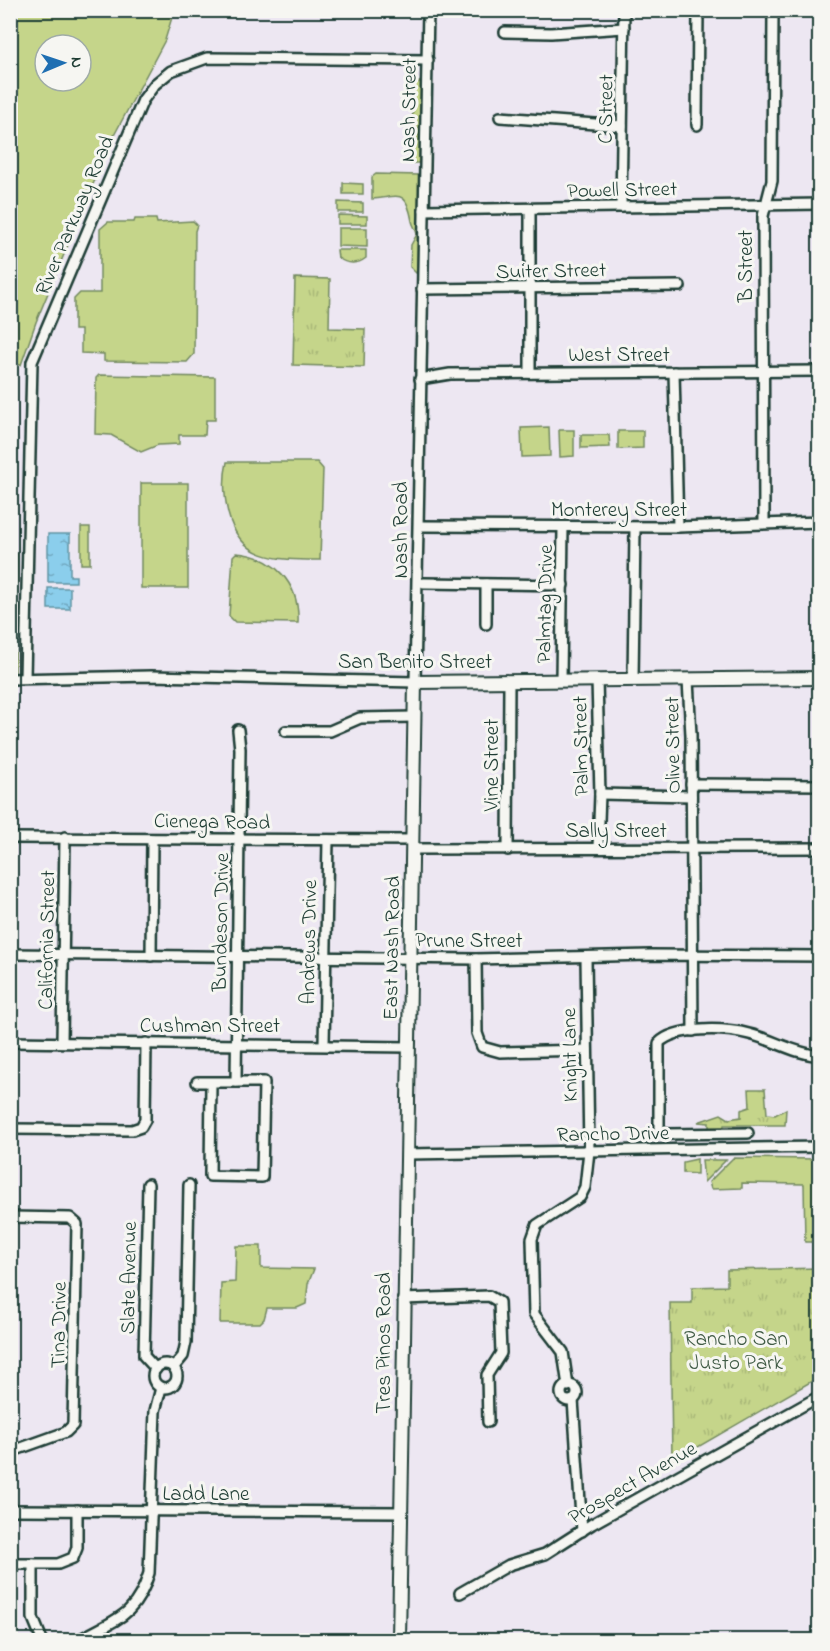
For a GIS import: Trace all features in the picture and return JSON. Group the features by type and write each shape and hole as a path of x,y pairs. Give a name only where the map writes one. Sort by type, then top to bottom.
{"main road":[{"name":"San Benito Street","path":"416,682 819,678"},
{"name":"Nash Road","path":"412,845 416,682"},
{"name":"East Nash Road","path":"409,1047 412,845"},
{"name":"Tres Pinos Road","path":"399,1641 409,1047"}],"street":[{"path":"228,10 240,10"},
{"name":"Nash Street","path":"424,210 428,10"},
{"name":"C Street","path":"621,207 624,10"},
{"path":"697,125 698,10"},
{"name":"B Street","path":"764,522 763,216 772,181 774,10"},
{"path":"505,32 551,33 624,28"},
{"name":"River Parkway Road","path":"25,678 26,538 32,362 143,100 155,84 171,71 207,58 428,60"},
{"path":"500,117 622,126"},
{"name":"Powell Street","path":"424,210 819,204"},
{"path":"530,209 530,373"},
{"name":"Nash Road","path":"416,682 424,210"},
{"name":"Suiter Street","path":"422,289 680,286"},
{"name":"West Street","path":"420,379 450,374 819,370"},
{"path":"674,372 678,527"},
{"name":"Monterey Street","path":"419,526 635,528 819,522"},
{"name":"Palmtag Drive","path":"561,680 563,527"},
{"path":"633,680 635,528"},
{"path":"424,583 563,585"},
{"path":"486,584 486,624"},
{"name":"San Benito Street","path":"10,679 304,678 344,682 416,682"},
{"name":"Palm Street","path":"597,680 600,794 598,848"},
{"name":"Olive Street","path":"688,680 693,1031"},
{"name":"Vine Street","path":"508,850 509,681"},
{"path":"286,731 330,731 360,718 414,717"},
{"name":"Bundeson Drive","path":"236,1082 240,749 238,730"},
{"path":"691,784 819,785"},
{"path":"600,794 691,796"},
{"name":"California Street","path":"62,1042 65,837"},
{"name":"Cienega Road","path":"10,838 328,840 412,845"},
{"path":"151,956 152,839"},
{"name":"Andrews Drive","path":"324,1044 328,840"},
{"name":"Sally Street","path":"412,845 508,850 819,848"},
{"name":"Prune Street","path":"10,954 476,959 692,954 819,956"},
{"name":"Knight Lane","path":"582,1531 573,1400 566,1400 561,1395 562,1389 568,1386 563,1352 534,1314 532,1239 537,1226 583,1193 589,1151 586,957"},
{"path":"476,959 477,1033 482,1047 500,1052 586,1050"},
{"path":"748,1133 666,1134 659,1130 659,1043 666,1035 693,1031 741,1032 762,1038 794,1052 819,1056"},
{"name":"Cushman Street","path":"10,1042 324,1044 409,1047"},
{"path":"10,1130 138,1129 145,1120 146,1043"},
{"path":"196,1082 211,1082 236,1082 264,1082 262,1177 210,1176 211,1082"},
{"path":"720,1134 720,1149"},
{"name":"Rancho Drive","path":"407,1154 819,1147"},
{"name":"Slate Avenue","path":"148,1184 144,1356 156,1369"},
{"path":"174,1367 183,1356 186,1342 189,1185"},
{"name":"Tina Drive","path":"10,1217 70,1218 77,1224 72,1427 10,1452"},
{"path":"403,1299 489,1296 499,1302 501,1353 487,1375 488,1422"},
{"path":"162,1364 174,1367 177,1374 176,1382 170,1388 161,1388 154,1380 156,1369 162,1364"},
{"path":"79,1641 134,1608 141,1598 149,1573 155,1411 161,1388"},
{"name":"Prospect Avenue","path":"460,1593 509,1564 545,1554 819,1396"},
{"name":"Ladd Lane","path":"10,1510 402,1512"},
{"path":"10,1564 58,1564 73,1558 77,1548 77,1510"},
{"path":"33,1564 33,1618 42,1641"}],"green space":[{"path":"11,10 174,11 165,40 111,141 36,322 21,365 10,364"},
{"path":"413,82 421,82 419,163 412,163"},
{"path":"376,174 419,175 417,274 410,267 411,245 417,234 410,210 404,199 400,197 372,199 372,177"},
{"path":"343,183 363,184 363,194 343,194"},
{"path":"338,202 363,203 363,212 338,212"},
{"path":"338,215 367,216 367,224 338,224"},
{"path":"135,219 156,219 157,223 193,221 197,225 195,231 194,354 187,362 104,361 104,354 81,353 81,330 74,330 74,299 80,293 100,293 100,229 108,222 134,222"},
{"path":"338,228 367,228 367,247 338,246"},
{"path":"337,250 366,250 366,258 356,263 345,262 338,258"},
{"path":"295,278 330,279 329,328 365,329 364,367 293,365"},
{"path":"99,375 215,377 215,420 206,420 205,435 179,435 179,444 158,445 141,452 111,435 95,434 96,378"},
{"path":"549,427 550,456 522,457 521,428"},
{"path":"559,430 574,430 574,456 560,457"},
{"path":"618,431 643,431 643,448 618,449"},
{"path":"581,435 609,435 610,447 581,448"},
{"path":"227,462 317,462 323,469 320,560 276,558 251,549 242,541 228,513 225,494"},
{"path":"141,483 188,483 188,588 141,588"},
{"path":"81,527 90,527 90,564 81,564"},
{"path":"236,553 262,560 282,574 294,596 298,623 235,622 229,616 233,556"},
{"path":"10,554 17,554 15,673 10,673"},
{"path":"749,1089 765,1089 767,1114 775,1115 786,1109 785,1125 724,1125 723,1131 709,1130 709,1123 698,1122 721,1114 729,1119 741,1117 741,1110 750,1107"},
{"path":"733,1158 818,1159 819,1242 805,1242 804,1184 742,1183 742,1188 711,1189 709,1182"},
{"path":"697,1159 697,1174 683,1173 683,1162"},
{"path":"702,1160 726,1160 704,1182"},
{"path":"236,1246 261,1246 261,1268 314,1269 308,1284 306,1304 297,1308 267,1308 264,1319 260,1323 220,1323 221,1283 235,1282"},
{"name":"Rancho San Justo Park","path":"819,1268 819,1377 672,1462 670,1303 692,1303 692,1287 727,1286 727,1270"}],"water":[{"path":"48,534 70,534 70,576 76,576 76,582 48,582"},
{"path":"48,588 70,588 70,609 48,609"}]}
